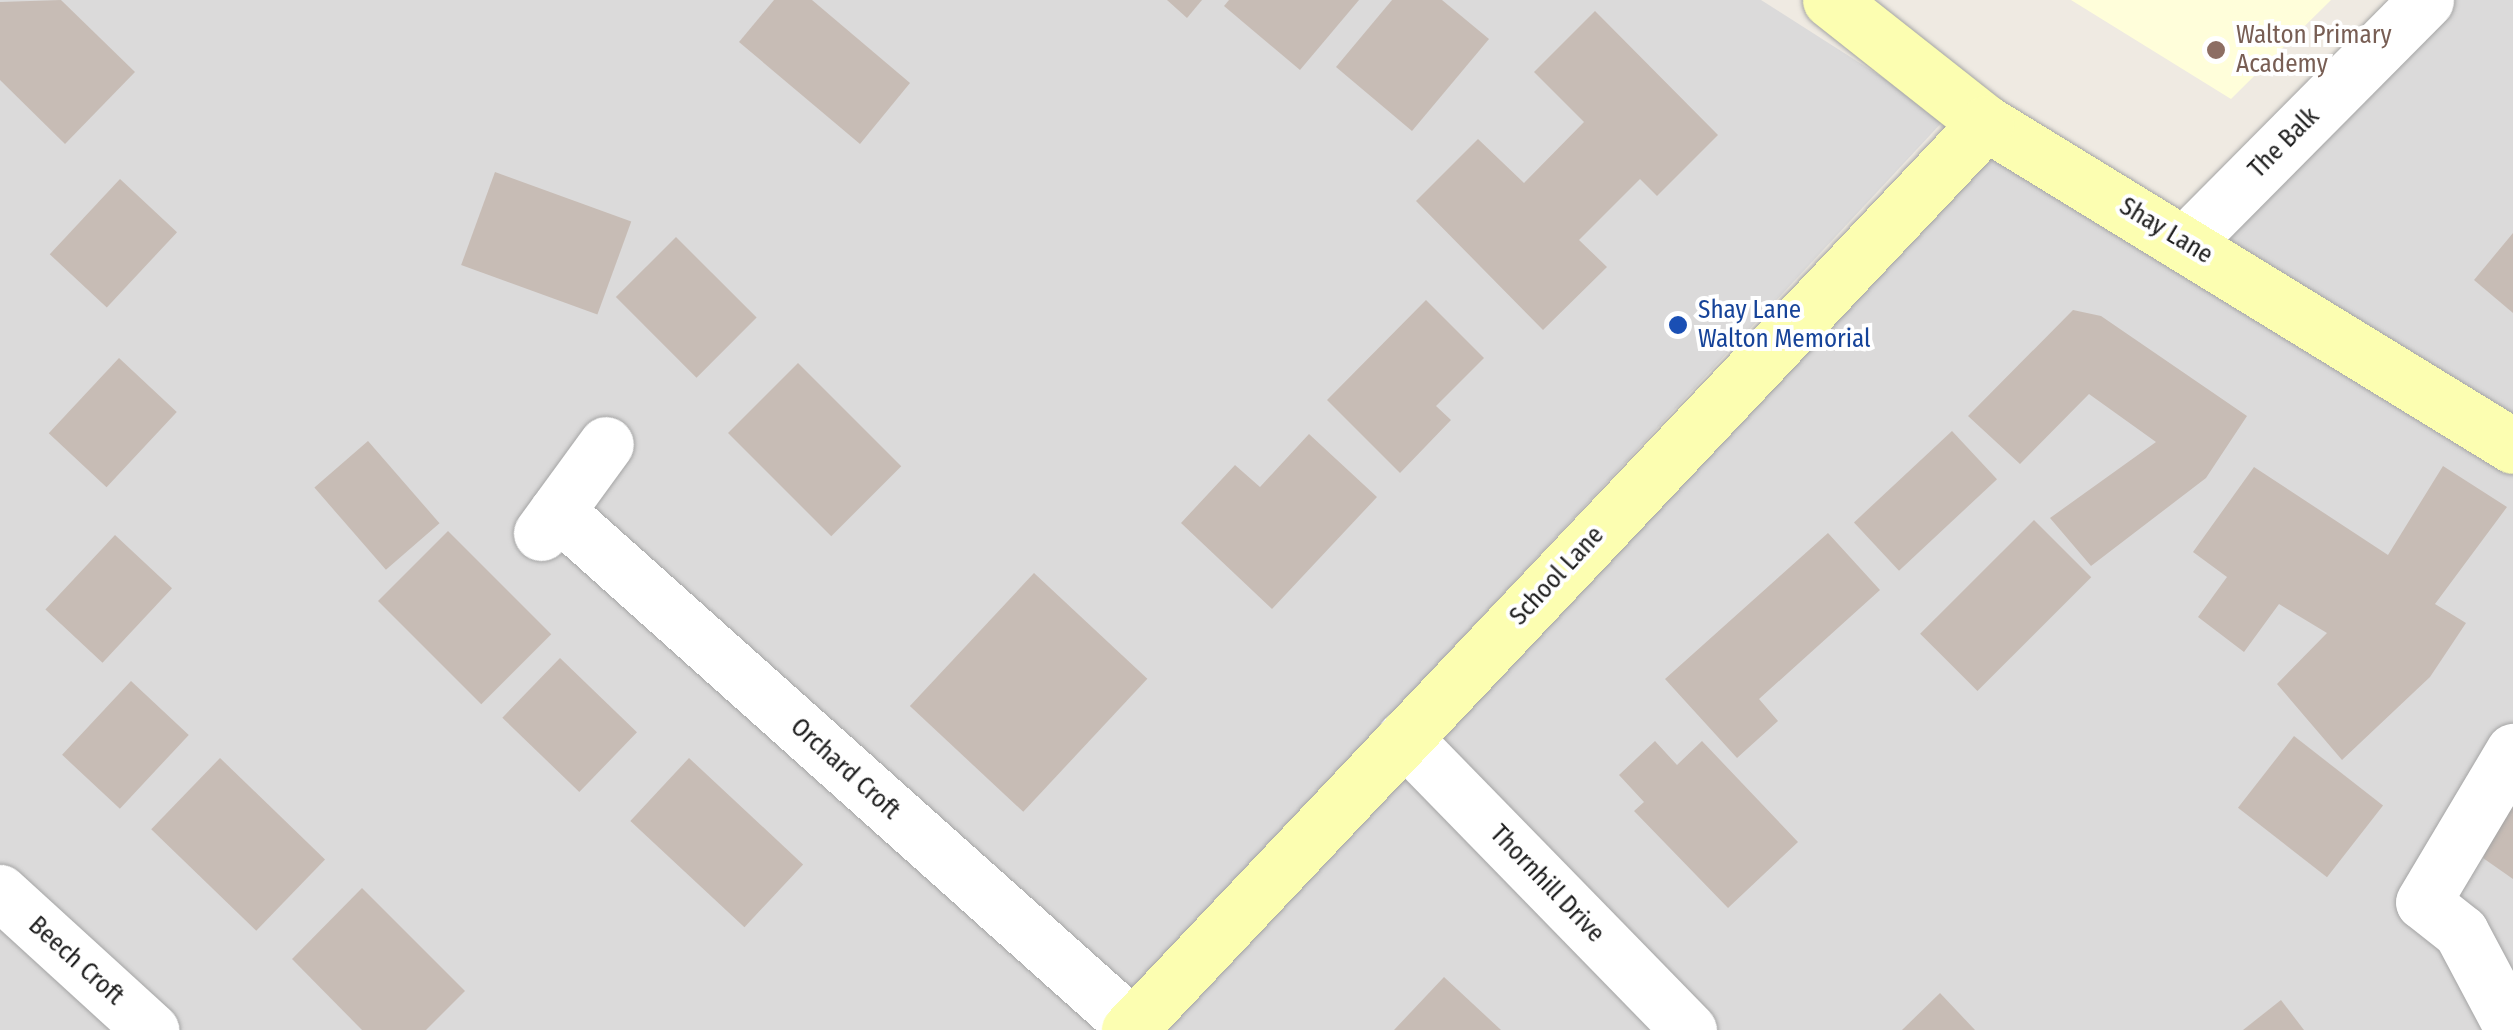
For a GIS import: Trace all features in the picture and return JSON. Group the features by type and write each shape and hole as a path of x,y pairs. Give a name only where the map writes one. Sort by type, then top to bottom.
{"street":[{"name":"Shay Lane","path":"1830,0 1986,123 2513,446"},
{"name":"The Balk","path":"2186,244 2426,0"},
{"name":"School Lane","path":"1131,1028 1986,123"},
{"name":"Orchard Croft","path":"606,444 549,522 1131,1028"},
{"name":"Thornhill Drive","path":"1404,738 1689,1030"},
{"path":"2513,751 2422,902 2461,932 2513,1030"},
{"name":"Beech Croft","path":"0,892 152,1030"}],"shaded area":[{"path":"0,0 1761,0 1946,118 1097,1030 0,1030"},
{"name":"Walton Primary Academy","path":"2071,0 2331,0 2231,99"},
{"path":"2434,0 2513,0 2513,1030 1129,1030 1986,123 2198,250"}],"building":[{"path":"61,0 135,72 65,144 0,80 0,2"},
{"path":"774,0 812,0 910,83 860,144 739,42"},
{"path":"1167,0 1202,0 1187,18"},
{"path":"1229,0 1359,0 1300,70 1224,6"},
{"path":"1392,0 1442,0 1489,39 1412,131 1336,67"},
{"path":"1595,11 1718,135 1657,196 1640,179 1579,240 1607,267 1543,330 1416,201 1478,139 1524,183 1584,122 1534,72"},
{"path":"495,172 631,222 597,315 461,265"},
{"path":"120,179 177,232 107,308 50,254"},
{"path":"2513,233 2513,313 2474,280"},
{"path":"676,237 757,318 697,378 616,297"},
{"path":"1426,300 1484,358 1436,406 1451,420 1400,473 1327,400"},
{"path":"2073,310 2101,316 2247,416 2206,478 2091,566 2050,518 2156,442 2089,394 2020,464 1968,416"},
{"path":"119,358 177,412 107,487 49,433"},
{"path":"798,363 901,466 831,536 728,433"},
{"path":"1952,431 1997,479 1899,571 1854,522"},
{"path":"1309,434 1377,497 1272,609 1181,523 1235,465 1260,487"},
{"path":"368,441 440,523 386,570 314,488"},
{"path":"2443,466 2507,507 2435,604 2466,623 2430,677 2342,760 2277,684 2327,633 2279,604 2244,652 2198,617 2227,577 2193,552 2254,467 2388,555"},
{"path":"2034,520 2091,577 1977,691 1920,634"},
{"path":"448,531 551,634 481,704 378,601"},
{"path":"1828,533 1880,590 1759,699 1778,721 1737,758 1665,679"},
{"path":"115,535 172,588 102,663 45,610"},
{"path":"1034,573 1147,679 1023,812 910,706"},
{"path":"560,658 637,732 579,792 502,718"},
{"path":"131,681 189,735 120,809 62,755"},
{"path":"2294,736 2383,806 2327,877 2238,808"},
{"path":"1655,741 1677,765 1702,741 1798,842 1728,908 1634,811 1644,802 1619,775"},
{"path":"220,758 325,859 256,931 151,829"},
{"path":"689,758 803,864 744,927 630,821"},
{"path":"2513,790 2513,879 2483,858"},
{"path":"362,888 465,991 426,1030 362,1030 292,959"},
{"path":"1444,977 1501,1030 1394,1030"},
{"path":"1940,993 1975,1030 1902,1030"},
{"path":"2281,1000 2304,1030 2243,1030"}],"place":[{"name":"Walton Primary Academy","path":"2216,50"},
{"name":"Shay Lane Walton Memorial","path":"1678,325"}]}
